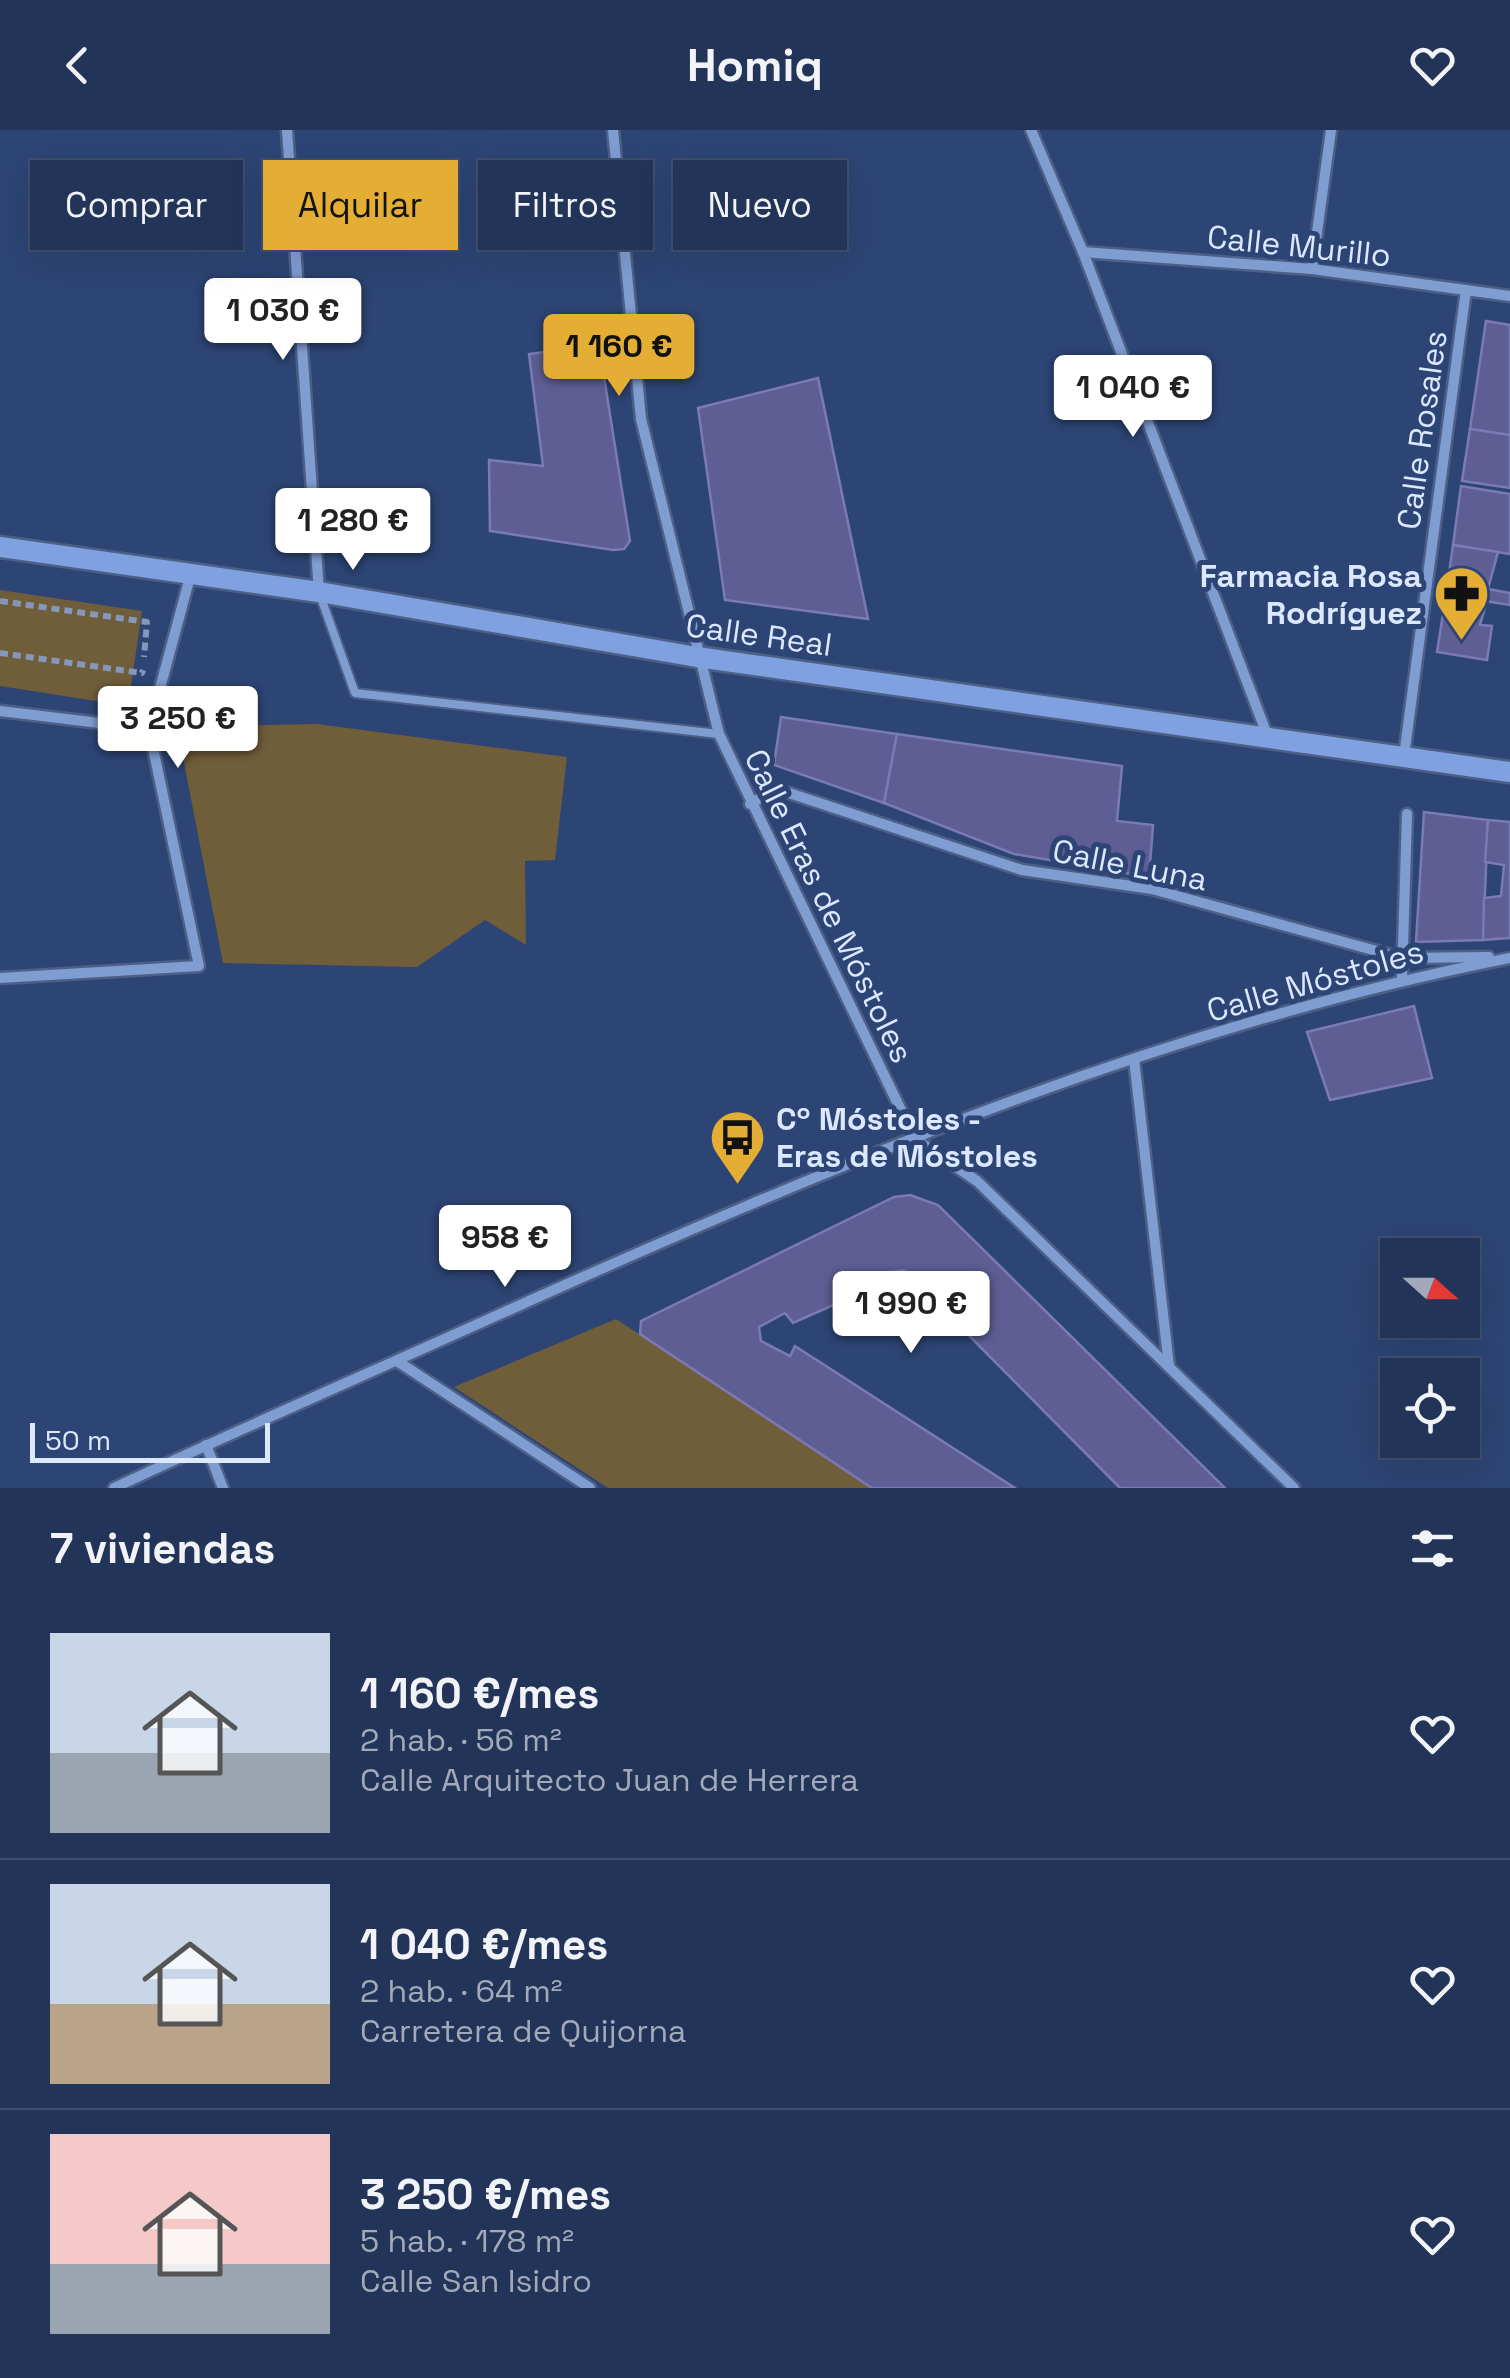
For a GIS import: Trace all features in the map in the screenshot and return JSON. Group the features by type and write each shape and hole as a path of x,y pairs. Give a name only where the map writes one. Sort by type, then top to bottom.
{"street":[{"path":"288,130 319,592"},
{"name":"Calle Eras de Móstoles","path":"612,130 640,419 719,734 914,1139 977,1182 1294,1488"},
{"path":"1031,130 1083,252 1268,737"},
{"path":"1312,269 1332,130"},
{"name":"Calle Murillo","path":"1083,252 1312,269 1510,296"},
{"name":"Calle Rosales","path":"1404,756 1466,290"},
{"name":"Calle Real","path":"0,546 190,577 319,592 698,657 1510,772"},
{"path":"0,978 199,966 148,729 190,577"},
{"path":"0,711 148,729"},
{"name":"Calle Luna","path":"750,804 770,793 786,792 1022,870 1152,890 1402,958 1510,958"},
{"path":"1402,980 1407,814"},
{"name":"Calle Móstoles","path":"114,1488 744,1204 914,1139 1134,1059 1402,980 1510,958"},
{"path":"1134,1059 1169,1368"},
{"path":"398,1360 590,1488"},
{"path":"206,1445 223,1488"}],"lane":[{"path":"319,592 355,693 719,734"}],"path":[{"path":"0,601 147,622 142,674 0,653"}],"shaded area":[{"path":"0,590 142,611 128,706 0,686"},
{"path":"317,724 567,757 555,860 525,861 526,945 485,920 417,967 223,963 177,727"},
{"path":"616,1319 872,1488 608,1488 454,1387"}],"building":[{"path":"1486,321 1510,325 1510,435 1470,429"},
{"path":"599,345 630,541 624,549 613,550 490,531 489,460 543,466 529,354"},
{"path":"818,378 868,619 725,600 698,408"},
{"path":"1470,429 1510,435 1510,488 1462,481"},
{"path":"1461,486 1510,494 1510,554 1453,545"},
{"path":"1453,545 1498,552 1488,589 1510,593 1510,605 1446,595"},
{"path":"1446,595 1487,601 1480,625 1492,626 1487,660 1437,652"},
{"path":"781,717 897,734 884,803 774,765"},
{"path":"897,734 1122,766 1117,821 1153,825 1149,877 1014,854 884,803"},
{"path":"1424,812 1488,820 1483,940 1416,942"},
{"path":"1488,820 1510,822 1510,938 1483,940 1484,898 1501,896 1504,865 1485,862"},
{"path":"1414,1006 1432,1078 1330,1100 1307,1032"},
{"path":"910,1195 938,1205 1225,1488 1120,1488 904,1270 889,1272 892,1279 793,1323 785,1313 759,1327 761,1341 790,1356 795,1346 1015,1488 872,1488 640,1334 641,1321 894,1197"}],"place":[{"name":"Farmacia Rosa Rodríguez","path":"1461,643"},
{"name":"Cº Móstoles - Eras de Móstoles","path":"737,1186"}]}
